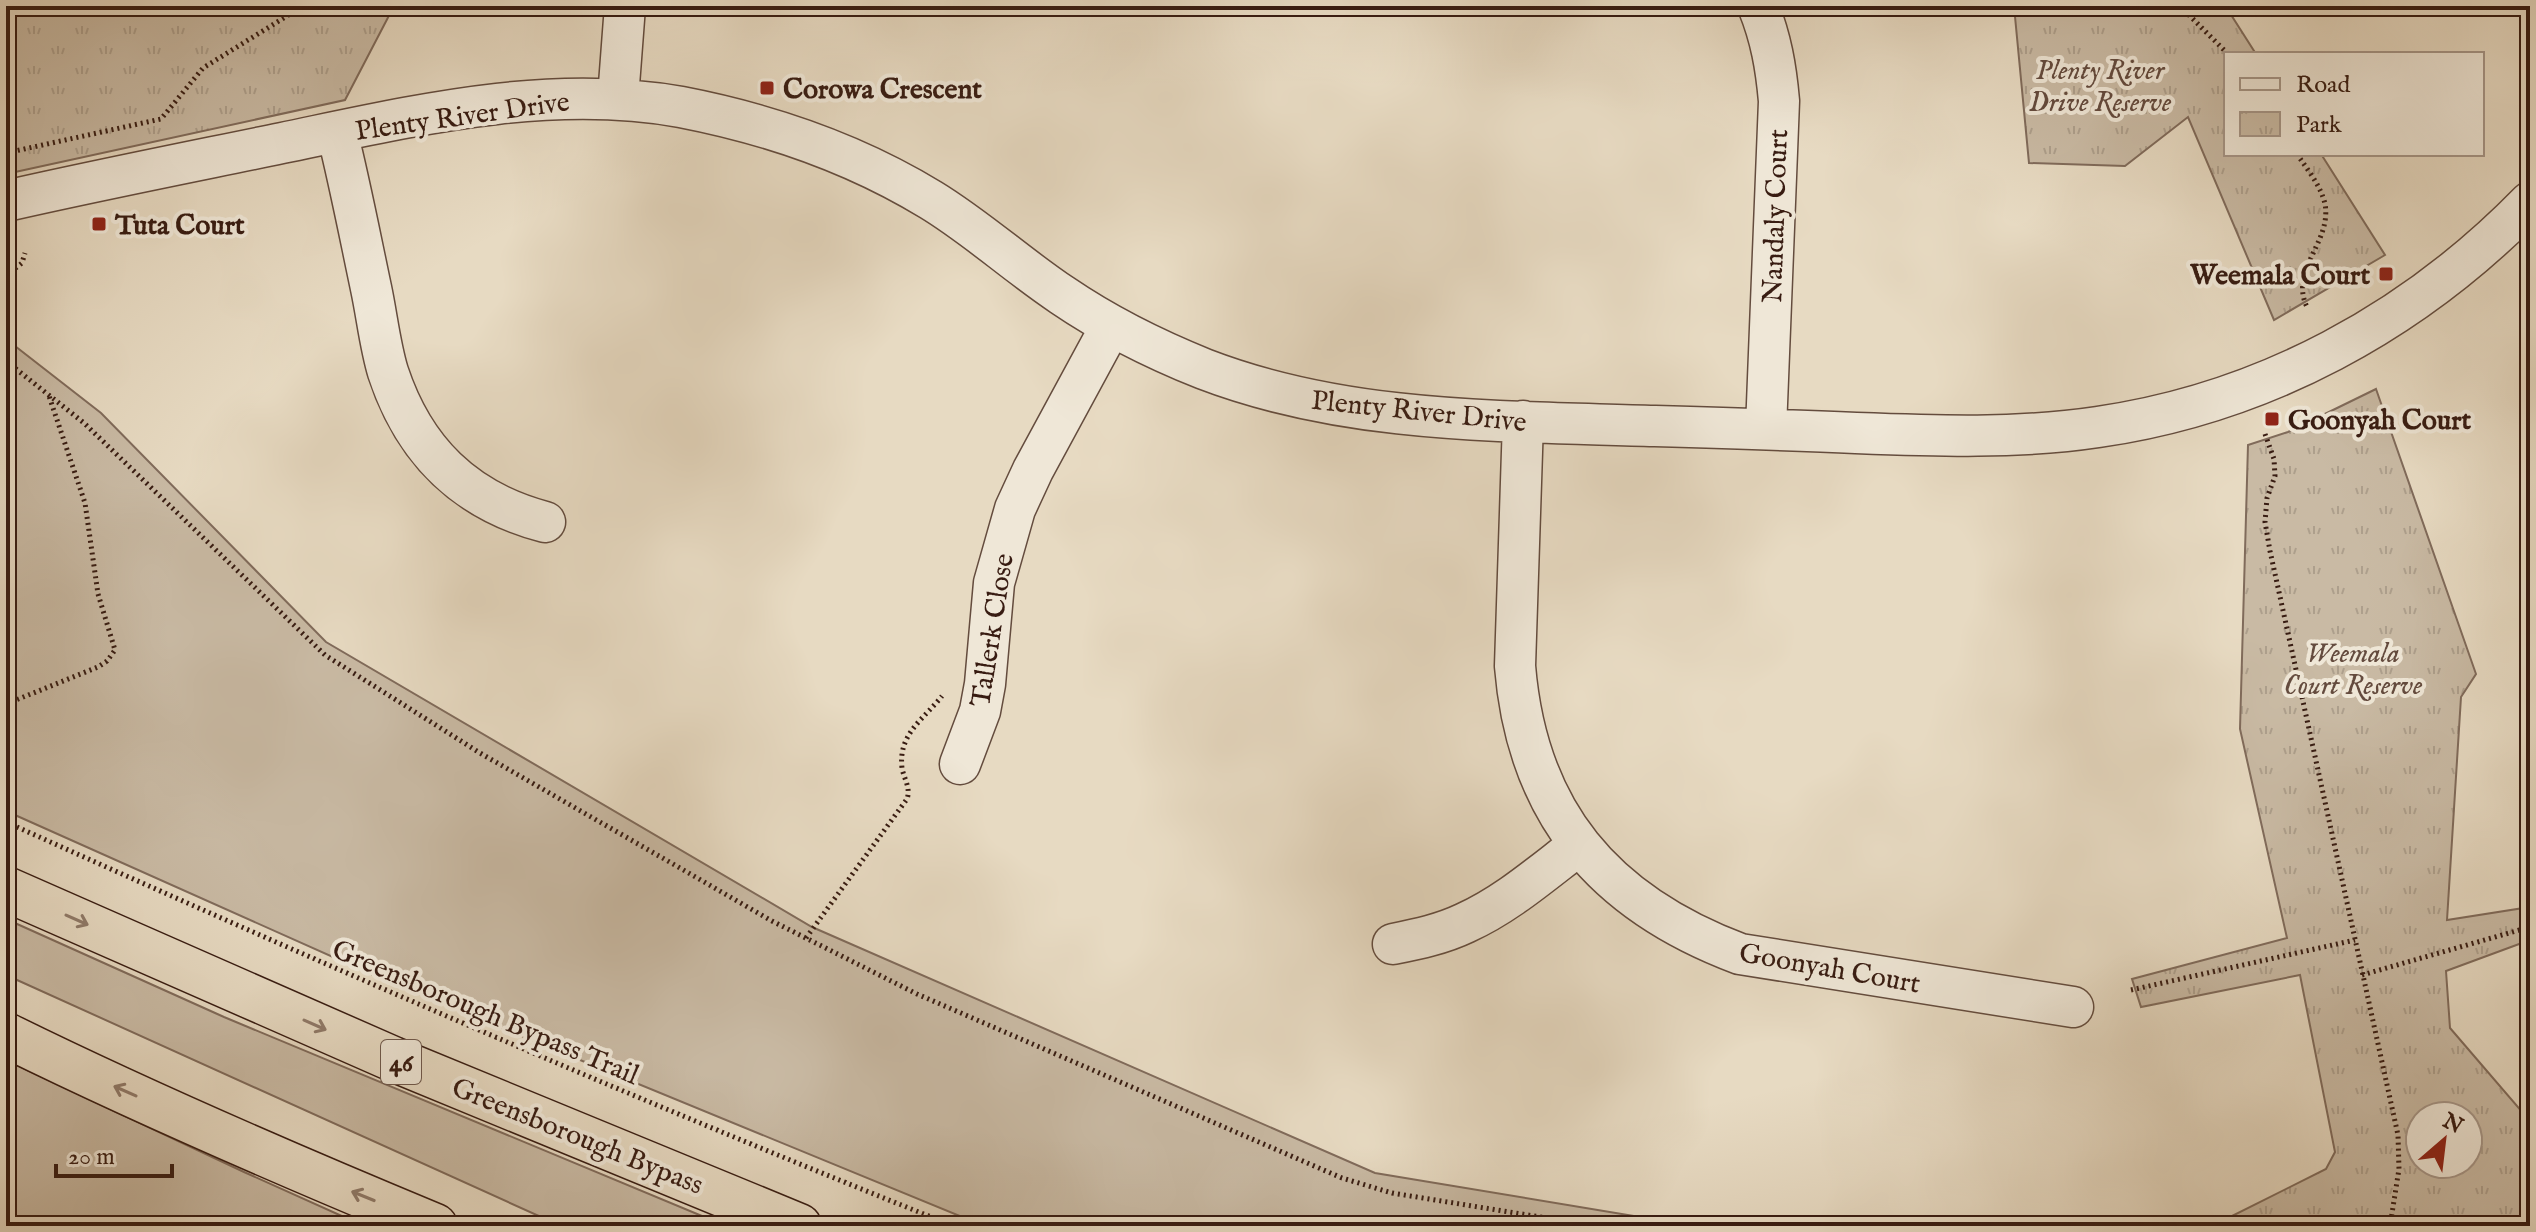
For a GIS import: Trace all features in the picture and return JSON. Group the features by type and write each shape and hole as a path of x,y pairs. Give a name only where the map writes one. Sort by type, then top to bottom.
{"highway":[{"name":"Greensborough Bypass","path":"6,889 393,1059 799,1226"},
{"path":"6,1035 314,1176 435,1226"}],"street":[{"path":"618,98 625,6"},
{"name":"Nandaly Court","path":"1758,6 1770,35 1779,101 1766,429"},
{"name":"Plenty River Drive","path":"16,196 425,115 517,101 618,98 728,117 774,129 859,161 932,201 1058,292 1111,326 1205,369 1254,387 1309,401 1368,410 1523,421 1949,436 2032,434 2112,425 2158,416 2217,399 2308,363 2350,343 2437,286 2530,202"},
{"path":"337,132 388,372 407,415 442,467 469,488 500,507 545,522"},
{"name":"Tallerk Close","path":"960,764 980,711 994,583 1015,509 1111,326"},
{"name":"Goonyah Court","path":"1523,421 1515,666 1518,701 1535,766 1555,810 1579,845 1611,879 1642,905 1674,925 1740,954 2073,1007"},
{"path":"1393,944 1430,937 1465,923 1504,902 1579,845"}],"path":[{"path":"6,153 161,119 203,68 303,6"},
{"path":"2180,6 2226,52"},
{"path":"2298,156 2320,189 2326,217 2301,287 2307,307"},
{"path":"6,276 22,263 25,253"},
{"path":"6,361 84,423 325,655 480,753 760,914 917,994 1342,1178 1392,1193 1596,1226"},
{"path":"6,704 98,667 115,650 98,594 85,503 48,394"},
{"path":"2265,434 2274,459 2275,476 2267,498 2265,522 2270,551 2398,1135 2399,1169 2390,1226"},
{"path":"806,938 907,799 909,789 903,776 902,746 915,724 947,687"},
{"name":"Greensborough Bypass Trail","path":"6,822 445,1016 954,1226"},
{"path":"2362,975 2530,927"},
{"path":"2131,990 2355,940"}],"green space":[{"path":"6,6 394,6 345,100 6,174"},
{"name":"Plenty River Drive Reserve","path":"2014,6 2231,6 2228,10 2255,52 2224,52 2224,156 2322,156 2385,255 2274,320 2188,117 2125,166 2029,163"},
{"path":"6,339 101,413 326,642 812,927 1375,1173 1694,1226 984,1226 371,974 6,811"},
{"name":"Weemala Court Reserve","path":"2376,389 2476,674 2461,697 2447,920 2530,907 2530,940 2446,971 2450,1028 2530,1121 2530,1226 2212,1226 2326,1169 2335,1152 2300,975 2141,1007 2132,979 2287,938 2240,729 2248,445 2288,432"},
{"path":"6,919 224,1017 726,1226 561,1226 6,975"},
{"path":"6,1060 244,1172 364,1226 6,1226"}],"place":[{"name":"Corowa Crescent","path":"767,88"},
{"name":"Tuta Court","path":"99,224"},
{"name":"Weemala Court","path":"2386,274"},
{"name":"Goonyah Court","path":"2272,419"}]}
